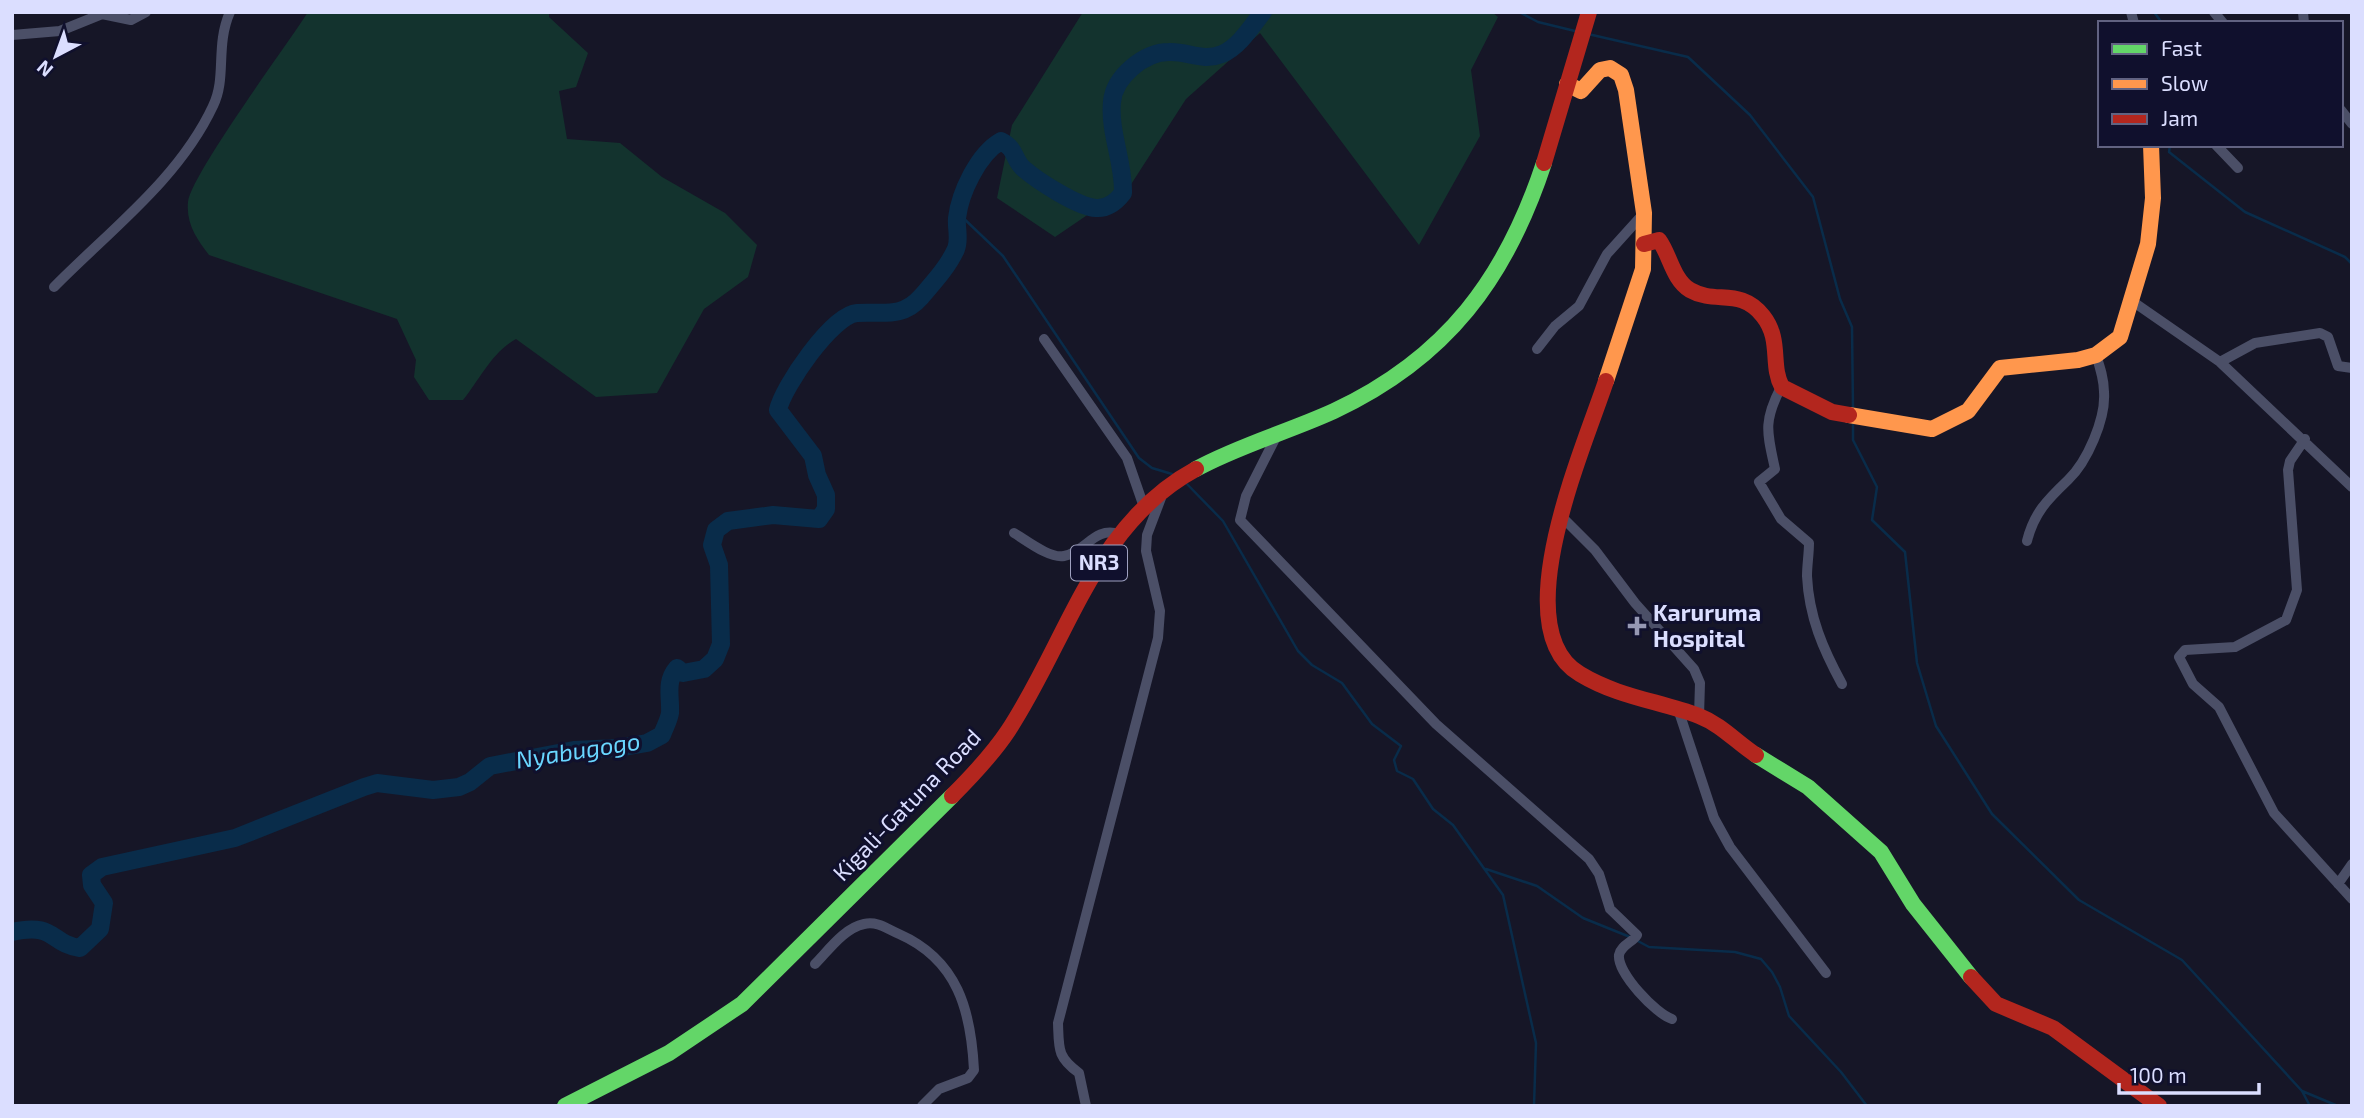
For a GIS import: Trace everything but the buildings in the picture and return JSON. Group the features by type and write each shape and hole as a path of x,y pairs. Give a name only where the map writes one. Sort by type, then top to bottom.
{"main road":[{"name":"Kigali-Gatuna Road","path":"565,1106 622,1080 681,1048 747,999 888,857 948,801 1007,733 1043,671 1080,593 1119,534 1144,507 1196,467 1355,400 1407,364 1476,301 1497,271 1525,217 1589,12"},
{"path":"1567,84 1581,91 1600,70 1610,68 1621,75 1626,90 1644,213 1644,244 1643,268 1560,515 1546,597 1547,621 1561,657 1577,673 1598,685 1639,702 1699,716 1720,726 1748,750 1808,787 1881,852 1913,904 1955,960 1996,1004 2053,1028 2159,1106"},
{"path":"1644,244 1659,240 1682,284 1690,290 1699,295 1749,300 1762,313 1777,349 1777,375 1781,387 1832,412 1932,429 1968,411 2000,368 2096,355 2120,337 2148,244 2153,198 2151,147"}],"street":[{"path":"12,35 60,31 102,14 131,20 146,12"},
{"path":"54,287 163,180 193,141 219,92 221,42 230,12"},
{"path":"2218,147 2238,169"},
{"path":"1538,349 1555,326 1579,306 1607,254 1644,213"},
{"path":"2132,301 2220,362 2352,486"},
{"path":"2220,362 2255,343 2320,333 2329,337 2338,366 2352,368"},
{"path":"1045,339 1127,458 1144,507"},
{"path":"2026,541 2032,520 2043,502 2081,463 2099,421 2105,394 2096,355"},
{"path":"1781,387 1767,416 1766,430 1776,470 1759,482 1781,519 1809,543 1807,573 1812,618 1819,642 1842,684"},
{"path":"1278,433 1246,496 1240,520 1436,724 1595,866 1610,909 1637,935 1623,947 1619,956 1624,972 1658,1014 1672,1019"},
{"path":"2305,439 2290,461 2288,470 2297,590 2286,620 2235,647 2185,650 2179,657 2193,684 2218,707 2274,813 2352,899"},
{"path":"1087,1106 1079,1073 1065,1062 1060,1054 1058,1023 1158,638 1160,611 1146,551 1147,535 1165,489"},
{"path":"1560,515 1595,550 1635,603 1695,669 1700,683 1699,716"},
{"path":"1014,533 1056,555 1065,556 1100,533 1119,534"},
{"path":"1679,712 1714,818 1730,847 1826,973"},
{"path":"2338,884 2352,864"},
{"path":"815,964 851,929 865,923 882,925 906,937 949,971 964,1007 974,1070 968,1078 939,1089 922,1106"}],"green space":[{"path":"308,12 549,12 549,17 588,53 576,87 559,91 567,139 620,143 662,177 725,213 757,245 748,277 704,309 657,393 596,397 516,339 493,358 463,400 429,400 414,377 416,360 397,319 209,255 197,237 189,217 188,202 193,187 222,139"},
{"path":"1083,12 1492,12 1498,17 1471,70 1480,136 1419,245 1260,33 1186,99 1130,186 1055,237 997,198 1012,125"}],"waterway":[{"name":"Nyabugogo","path":"12,932 37,930 80,948 100,929 104,903 92,885 91,875 102,867 235,838 377,783 433,790 459,787 490,766 574,750 618,748 647,743 662,735 670,713 670,684 673,673 677,668 683,673 704,669 715,659 721,644 719,565 712,545 716,530 728,521 773,515 819,519 826,509 826,495 817,475 813,456 778,410 789,385 822,339 847,317 857,313 899,311 914,304 921,297 945,268 956,249 959,208 966,186 978,164 1001,141 1010,147 1024,169 1069,198 1096,208 1115,202 1123,193 1123,182 1113,125 1112,102 1124,75 1141,61 1159,53 1176,52 1201,57 1222,54 1240,41 1263,12"},
{"path":"1519,12 1538,22 1575,31"},
{"path":"2154,12 2161,21"},
{"path":"1588,34 1688,57 1750,115 1813,197 1840,299 1852,327 1853,408"},
{"path":"2170,147 2169,152 2245,212 2345,257 2352,264"},
{"path":"958,213 1003,256 1139,458 1152,468 1172,474"},
{"path":"1853,421 1853,440 1877,487 1872,520 1905,552 1917,663 1936,726 1992,814 2079,900 2182,960 2302,1091 2310,1106"},
{"path":"1186,483 1223,521 1298,651 1312,665 1342,683 1372,724 1401,746 1394,760 1397,771 1413,779 1433,809 1453,825 1503,895 1536,1043 1534,1106"},
{"path":"1486,869 1537,886 1583,918 1630,937"},
{"path":"1636,940 1649,947 1735,952 1761,959 1780,987 1789,1016 1841,1072 1867,1106"},
{"path":"2302,1091 2338,1106"}],"traffic: fast":[{"path":"1196,469 1334,411 1374,390 1440,340 1491,278 1529,204 1544,163"},
{"path":"1756,755 1808,787 1881,852 1913,904 1971,977"},
{"path":"565,1106 669,1053 742,1004 952,796"}],"traffic: slow":[{"path":"1567,84 1581,91 1600,70 1610,68 1621,75 1626,90 1644,213 1643,269 1606,381"},
{"path":"1849,415 1932,429 1968,411 2000,368 2078,360 2096,355 2120,337 2148,244 2153,198 2151,147"}],"traffic: jam":[{"path":"1544,163 1589,12"},
{"path":"1644,244 1659,240 1676,274 1690,290 1709,296 1737,299 1754,307 1769,325 1782,387 1832,412 1849,415"},
{"path":"1606,381 1568,490 1556,535 1549,578 1549,618 1558,651 1580,674 1594,682 1699,716 1722,729 1756,755"},
{"path":"952,796 982,765 1008,731 1086,586 1108,552 1132,520 1161,492 1196,469"},
{"path":"1971,977 1996,1004 2053,1028 2159,1106"}],"place":[{"name":"Karuruma Hospital","path":"1637,626"}]}
